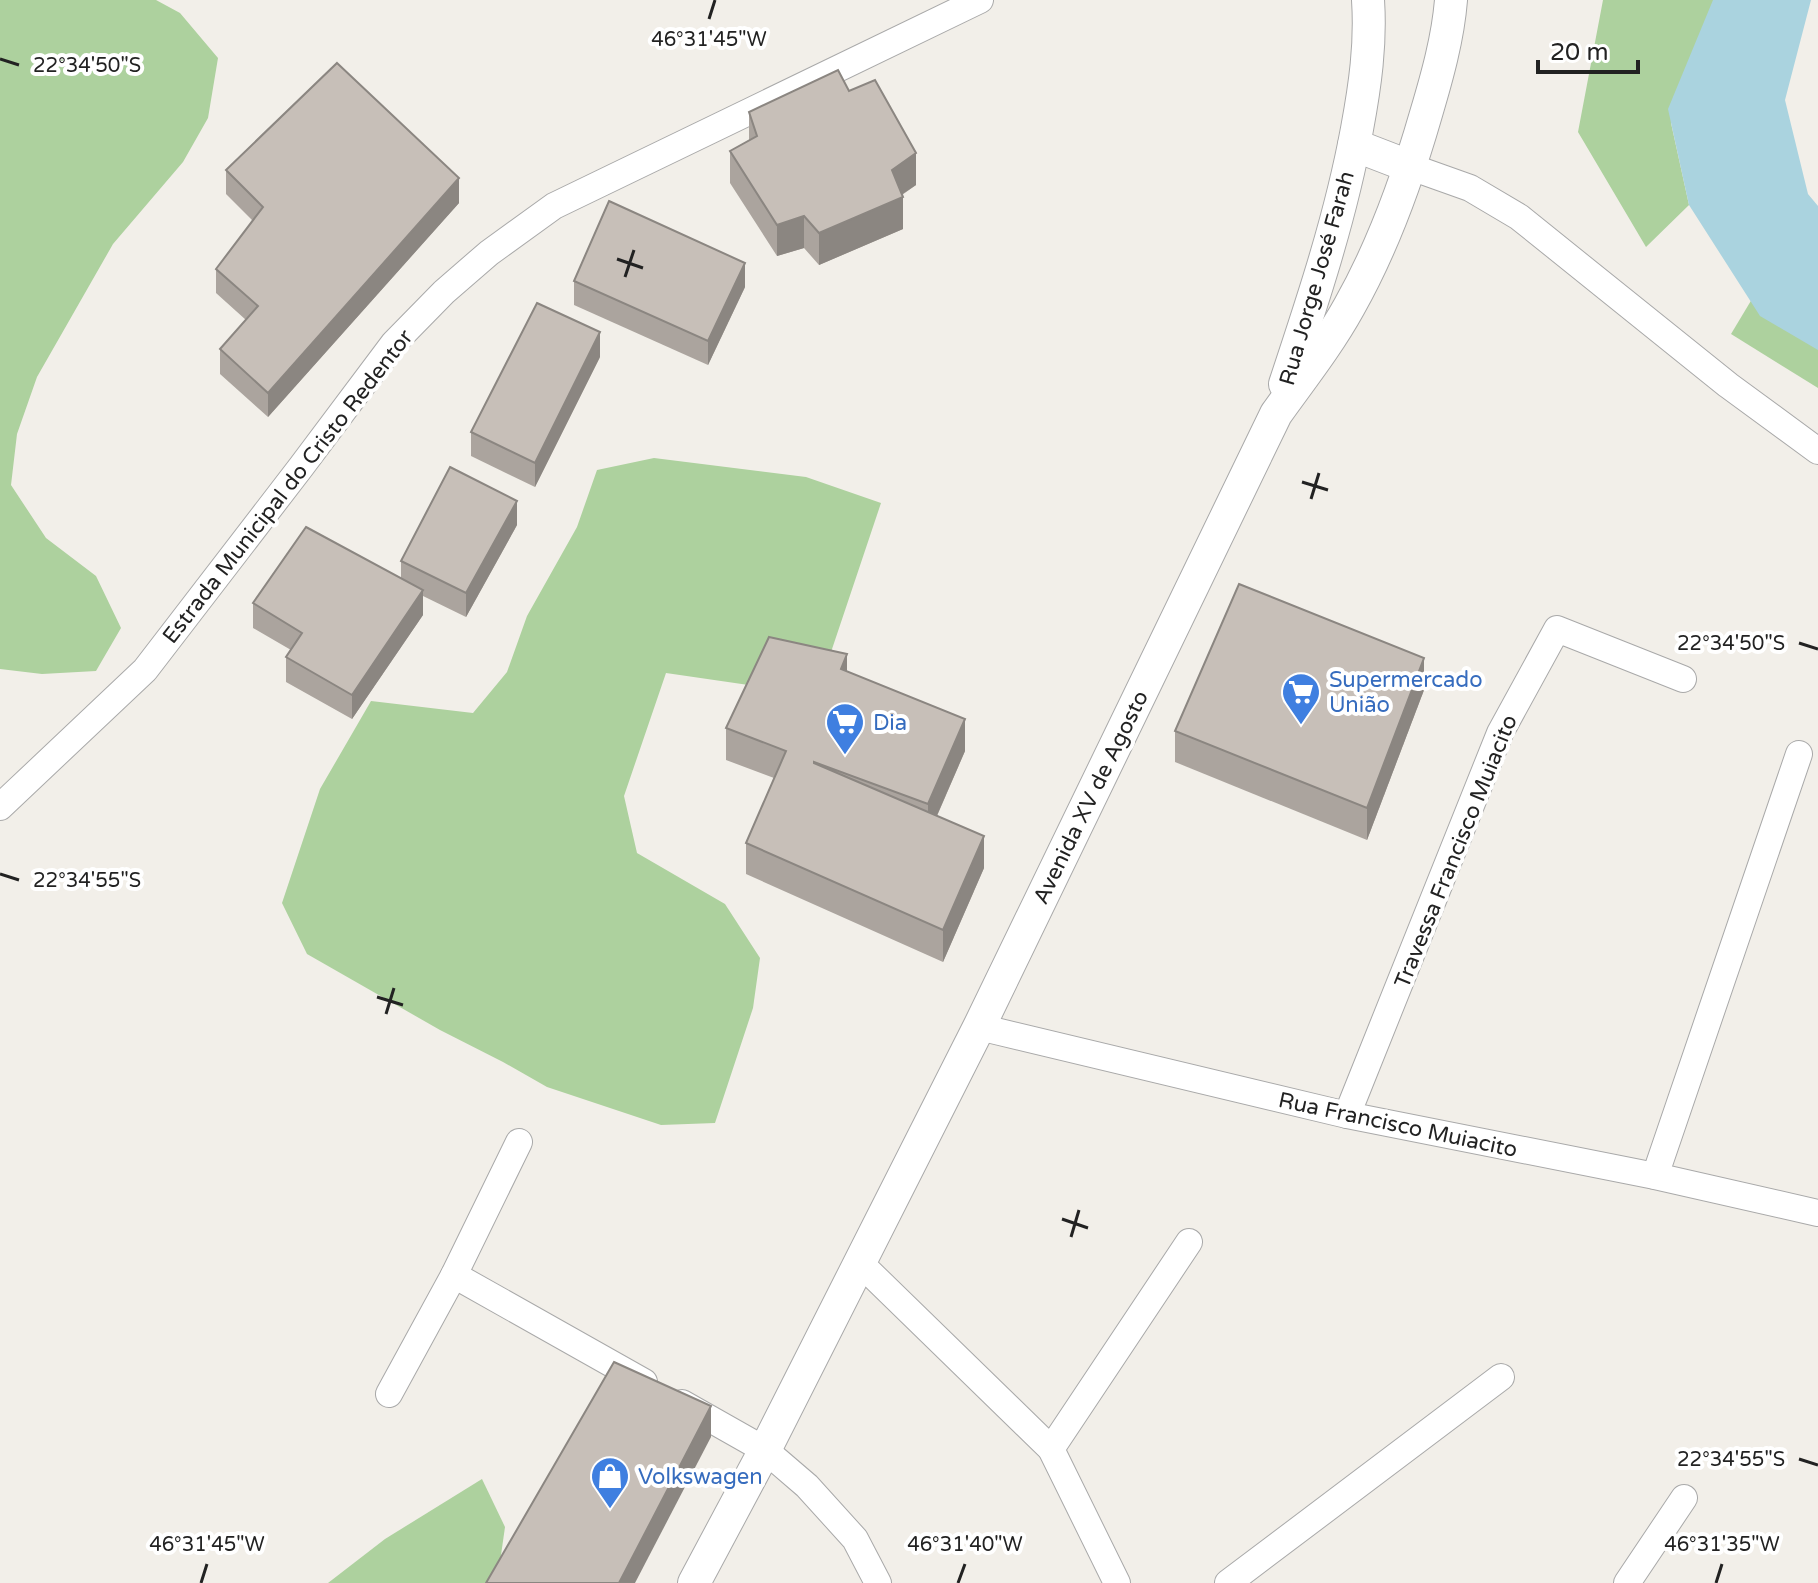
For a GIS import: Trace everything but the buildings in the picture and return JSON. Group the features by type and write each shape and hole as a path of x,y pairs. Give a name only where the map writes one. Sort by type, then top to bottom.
{"street":[{"name":"Estrada Municipal do Cristo Redentor","path":"0,807 145,670 394,343 444,292 489,253 554,206 980,0"},
{"name":"Rua Jorge José Farah","path":"1276,414 1337,221 1354,145 1367,73 1368,0"},
{"name":"Avenida XV de Agosto","path":"694,1583 765,1450 979,1027 1276,414 1349,308 1411,167 1437,79 1451,0"},
{"path":"1354,145 1470,188 1519,217 1728,385 1818,451"},
{"name":"Travessa Francisco Muiacito","path":"1347,1115 1500,733 1557,629 1683,679"},
{"path":"1655,1176 1799,754"},
{"name":"Rua Francisco Muiacito","path":"979,1027 1347,1115 1655,1176 1818,1213"},
{"path":"389,1394 454,1275 519,1142"},
{"path":"1051,1449 1189,1242"},
{"path":"859,1262 1051,1449 1117,1583"},
{"path":"454,1275 765,1450 807,1486 855,1539 878,1583"},
{"path":"1228,1583 1501,1377"},
{"path":"1627,1583 1684,1498"}],"green space":[{"path":"0,0 156,0 180,13 218,58 208,118 183,162 113,244 37,377 17,434 11,485 46,538 96,576 121,628 96,671 42,674 0,669"},
{"path":"1603,0 1716,0 1671,123 1689,205 1646,247 1578,132"},
{"path":"1758,289 1818,335 1818,388 1731,334"},
{"path":"654,458 806,477 881,503 827,664 776,689 666,673 624,796 637,853 725,904 760,958 753,1008 715,1123 661,1125 547,1087 307,954 282,903 320,789 371,701 473,713 507,672 527,616 577,527 597,470"},
{"path":"482,1479 505,1527 497,1583 328,1583 385,1539"}],"water":[{"path":"1713,0 1811,0 1785,100 1808,194 1818,206 1818,350 1760,316 1689,205 1668,109"}],"place":[{"name":"Supermercado União","path":"1301,726"},
{"name":"Dia","path":"845,756"},
{"name":"Volkswagen","path":"610,1510"}]}
